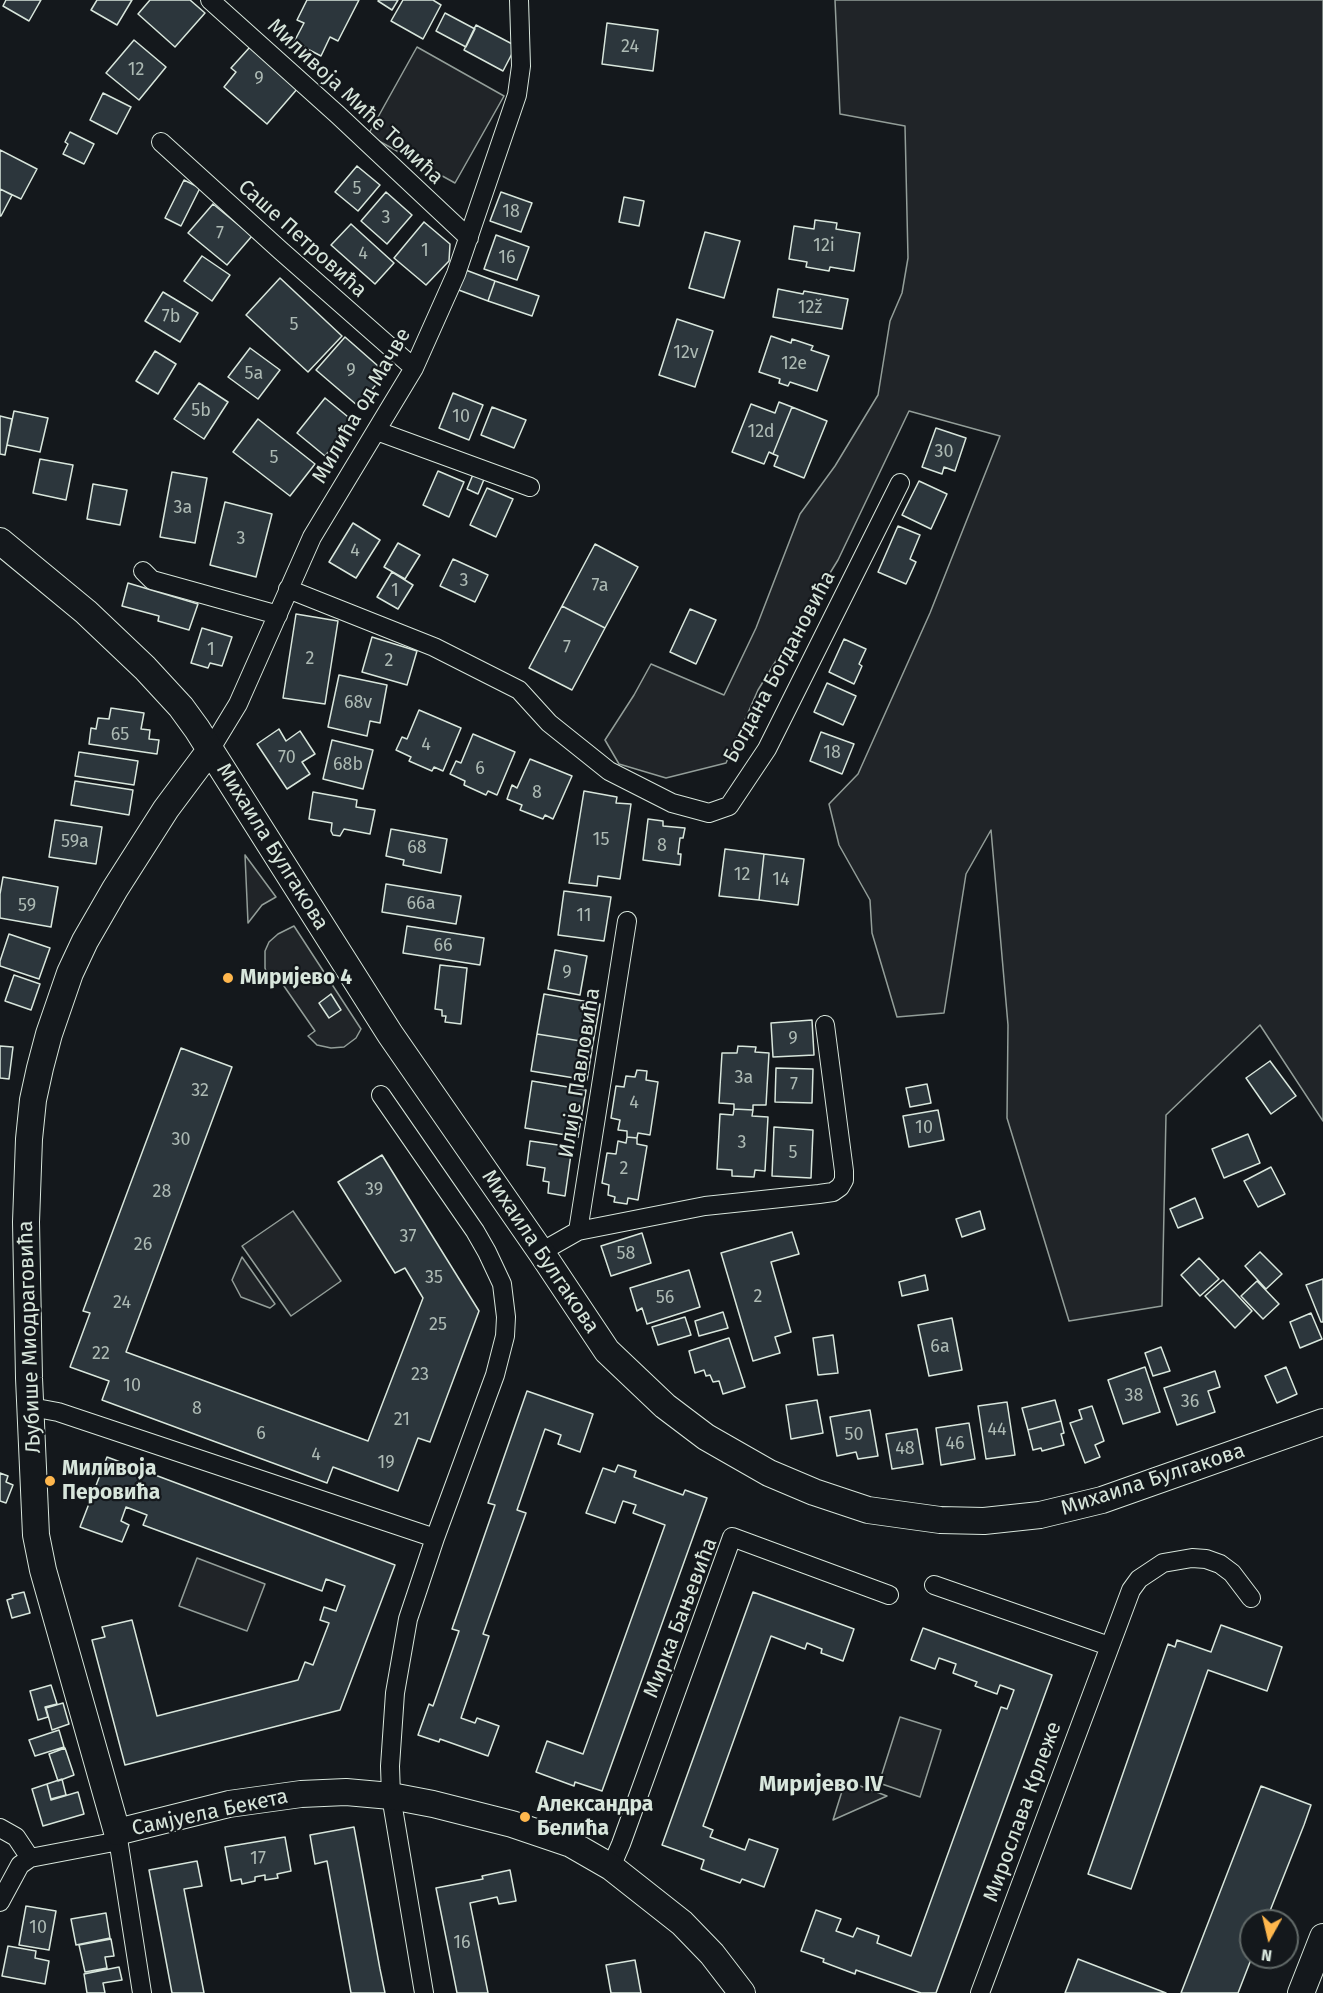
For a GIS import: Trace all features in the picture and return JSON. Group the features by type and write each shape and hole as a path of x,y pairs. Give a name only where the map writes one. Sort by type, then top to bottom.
{"street":[{"name":"Миливоја Миће Томића","path":"210,0 469,238"},
{"name":"Милића од Мачве","path":"210,750 238,704 312,537 414,368 456,274 518,95 521,66 519,0"},
{"name":"Саше Петровића","path":"161,142 414,368"},
{"path":"377,431 530,487"},
{"name":"Богдана Богдановића","path":"288,589 434,647 519,690 549,723 609,771 672,803 709,813 729,806 767,749 900,483"},
{"name":"Михаила Булгакова","path":"0,540 66,594 145,668 181,707 390,1034 608,1351 665,1406 706,1437 770,1473 814,1492 868,1510 940,1520 984,1521 1040,1515 1102,1500 1323,1422"},
{"path":"143,571 152,579 161,582 278,615"},
{"name":"Љубише Миодраговића","path":"142,1993 118,1837 36,1535 27,1175 33,1100 49,1034 70,973 85,941 115,889 165,809 210,750"},
{"name":"Илије Павловића","path":"578,1231 627,921"},
{"path":"541,1252 578,1231 705,1206 833,1192 840,1187 844,1180 844,1171 825,1025"},
{"path":"381,1095 475,1231 496,1270 505,1299 505,1336 495,1375 408,1619 395,1693 390,1766 391,1796 424,1993"},
{"path":"31,1407 58,1412 435,1538"},
{"name":"Мирка Бањевића","path":"611,1867 732,1537 889,1595"},
{"name":"Мирослава Крлеже","path":"980,1993 1131,1590 1139,1579 1163,1563 1192,1558 1206,1559 1220,1564 1232,1573 1251,1598"},
{"path":"934,1585 1109,1646"},
{"name":"Самјуела Бекета","path":"118,1837 228,1804 301,1794 346,1792 391,1796 454,1809 545,1834 584,1850 611,1867 682,1923 712,1954 742,1993"},
{"path":"0,1828 16,1837 30,1858"},
{"path":"0,1902 20,1865 30,1858 118,1837"},
{"path":"1301,1993 1323,1937"}],"shaded area":[{"path":"835,0 1323,0 1323,1121 1260,1025 1166,1115 1162,1306 1069,1321 1007,1118 1008,1025 991,830 966,874 944,1013 897,1017 872,933 870,900 839,845 829,804 858,774 930,613 1000,436 909,411 838,560 758,690 726,763 666,778 619,764 605,740 651,664 724,695 756,628 800,514 835,466 878,395 890,321 902,293 908,258 905,126 840,114"},
{"path":"417,47 504,96 455,183 368,135"},
{"path":"245,855 276,897 262,905 248,923"},
{"path":"294,926 361,1029 356,1038 344,1047 331,1048 317,1045 308,1036 315,1031 277,976 269,980 265,968 265,951 269,942 278,934"},
{"path":"293,1211 341,1281 291,1316 242,1246"},
{"path":"242,1257 275,1304 270,1308 241,1297 232,1280"},
{"path":"197,1558 265,1584 247,1631 179,1606"},
{"path":"900,1717 941,1730 920,1797 879,1783"},
{"path":"855,1784 887,1796 833,1820 843,1788"}],"building":[{"path":"6,0 41,0 29,21 3,6"},
{"path":"97,0 132,0 117,25 91,10"},
{"path":"150,0 190,0 205,13 175,47 138,14"},
{"path":"307,0 359,0 338,41 330,37 321,56 294,42 304,23 297,20"},
{"path":"379,0 398,0 392,10"},
{"path":"403,0 433,0 441,5 423,39 391,21"},
{"path":"445,13 475,29 466,47 436,31"},
{"path":"607,23 658,30 653,71 602,64"},
{"path":"476,25 516,46 503,71 464,50"},
{"path":"134,40 166,67 139,100 106,73"},
{"path":"250,47 298,88 267,124 224,87 236,72 231,68"},
{"path":"103,93 131,107 117,134 90,120"},
{"path":"70,132 94,144 84,164 63,154"},
{"path":"0,150 37,169 21,199 0,189"},
{"path":"357,166 380,185 358,211 335,192"},
{"path":"184,180 200,188 181,226 165,218"},
{"path":"0,189 12,195 1,216 0,216"},
{"path":"386,192 412,215 387,244 361,221"},
{"path":"501,192 532,203 521,232 490,221"},
{"path":"624,197 644,201 639,226 619,222"},
{"path":"213,204 252,236 227,265 188,233"},
{"path":"815,220 837,223 836,229 860,233 854,271 830,267 829,271 806,267 807,262 789,259 794,226 814,229"},
{"path":"424,222 450,244 449,261 426,285 394,258"},
{"path":"351,224 394,263 375,284 331,245"},
{"path":"705,232 740,241 724,298 689,288"},
{"path":"496,235 529,247 517,280 484,269"},
{"path":"202,256 230,275 212,301 184,281"},
{"path":"463,269 495,281 488,301 456,289"},
{"path":"280,278 342,336 308,372 246,315"},
{"path":"495,281 539,296 532,316 488,301"},
{"path":"778,289 848,299 842,329 773,317"},
{"path":"163,292 198,313 180,342 145,321"},
{"path":"677,319 713,331 695,387 659,375"},
{"path":"771,336 791,343 792,339 813,346 811,350 829,356 817,391 790,382 788,386 779,383 780,379 759,372"},
{"path":"345,337 386,373 358,406 316,370"},
{"path":"250,348 280,370 258,399 228,377"},
{"path":"155,351 176,364 158,394 136,381"},
{"path":"199,383 228,402 204,439 174,419"},
{"path":"453,393 483,405 469,440 439,428"},
{"path":"325,398 353,421 325,456 297,433"},
{"path":"779,402 792,407 773,454 769,452 764,464 732,452 751,404 775,413"},
{"path":"492,407 526,420 514,448 481,435"},
{"path":"792,407 827,421 804,478 774,466 778,456 773,454"},
{"path":"14,411 48,418 40,452 7,445"},
{"path":"0,416 12,419 5,455 0,454"},
{"path":"258,419 315,464 290,496 233,452"},
{"path":"936,428 966,438 955,471 944,467 942,474 922,467"},
{"path":"40,459 73,465 66,500 33,493"},
{"path":"438,471 464,482 449,517 423,505"},
{"path":"172,472 207,478 195,543 160,537"},
{"path":"474,472 485,477 478,494 467,489"},
{"path":"919,481 947,494 931,529 902,515"},
{"path":"93,484 127,490 120,525 87,519"},
{"path":"487,488 513,499 496,537 470,525"},
{"path":"225,502 272,514 256,577 210,565"},
{"path":"353,523 380,540 356,578 329,562"},
{"path":"898,526 920,535 910,559 916,562 906,584 878,572"},
{"path":"398,543 420,555 405,579 384,567"},
{"path":"595,544 638,567 605,628 562,606"},
{"path":"453,559 488,575 475,602 440,586"},
{"path":"392,572 413,585 398,609 377,597"},
{"path":"128,583 198,604 189,630 158,621 159,616 122,606"},
{"path":"562,606 605,628 572,690 529,668"},
{"path":"690,609 716,620 696,664 670,652"},
{"path":"296,614 338,621 325,704 283,698"},
{"path":"202,628 232,637 222,666 210,663 208,668 191,663"},
{"path":"372,637 417,651 407,685 362,672"},
{"path":"844,639 866,649 854,684 829,672"},
{"path":"339,675 387,685 380,723 370,721 367,736 328,727"},
{"path":"827,683 856,696 843,725 814,712"},
{"path":"111,708 144,713 141,729 150,730 149,739 159,740 157,754 89,744 91,728 96,729 98,718 109,719"},
{"path":"419,710 461,728 443,771 434,767 432,771 409,761 411,757 396,750 402,737 407,739"},
{"path":"279,729 286,741 300,731 315,754 302,762 310,774 287,789 257,744"},
{"path":"821,732 854,744 842,774 810,761"},
{"path":"473,734 515,752 497,795 488,791 486,795 464,785 465,781 450,774 456,761 461,763"},
{"path":"332,740 373,750 363,789 323,779"},
{"path":"79,752 138,761 134,785 75,776"},
{"path":"530,759 572,776 553,819 545,815 543,819 520,810 522,805 507,799 512,785 517,788"},
{"path":"75,781 133,790 129,815 71,805"},
{"path":"584,791 617,797 616,803 631,804 620,879 598,876 597,886 569,883"},
{"path":"313,792 357,800 356,807 375,810 370,834 344,829 340,836 333,835 332,823 309,819"},
{"path":"648,819 663,821 663,826 685,828 683,838 680,838 678,854 681,854 680,865 643,860"},
{"path":"55,820 102,827 96,864 49,857"},
{"path":"391,829 447,839 441,873 403,865 404,860 386,856"},
{"path":"725,849 764,854 759,900 719,896"},
{"path":"764,854 804,859 798,905 759,900"},
{"path":"3,877 58,887 51,927 0,918"},
{"path":"386,884 461,896 456,924 382,912"},
{"path":"564,891 611,897 604,941 558,935"},
{"path":"407,926 484,938 480,965 403,953"},
{"path":"9,934 50,948 39,979 0,966"},
{"path":"555,950 587,956 580,995 548,989"},
{"path":"440,965 467,968 461,1024 445,1022 446,1016 442,1016 442,1010 435,1009"},
{"path":"14,975 40,984 31,1010 5,1001"},
{"path":"331,994 341,1010 329,1018 319,1003"},
{"path":"544,994 600,1004 593,1043 537,1034"},
{"path":"812,1020 814,1055 773,1057 771,1023"},
{"path":"537,1034 593,1043 587,1080 531,1071"},
{"path":"0,1046 13,1047 9,1079 0,1078"},
{"path":"738,1046 756,1047 755,1052 769,1053 766,1105 753,1105 753,1110 734,1109 734,1104 719,1103 722,1053 737,1053"},
{"path":"181,1048 232,1067 126,1352 368,1441 423,1298 405,1268 395,1273 338,1182 382,1155 479,1311 430,1442 418,1438 398,1491 333,1467 327,1483 102,1400 109,1381 70,1367 90,1313 83,1311"},
{"path":"1270,1061 1296,1096 1271,1114 1246,1078"},
{"path":"776,1068 813,1069 812,1103 775,1102"},
{"path":"637,1070 647,1071 646,1080 658,1082 650,1135 638,1133 637,1138 627,1137 627,1131 618,1130 620,1120 611,1118 616,1086 624,1087 626,1076 635,1077"},
{"path":"532,1081 586,1090 578,1137 525,1128"},
{"path":"927,1084 931,1103 910,1107 906,1088"},
{"path":"734,1109 753,1110 752,1116 768,1117 765,1171 755,1170 754,1177 732,1176 732,1170 717,1169 720,1114 733,1115"},
{"path":"938,1110 944,1140 909,1147 903,1116"},
{"path":"774,1127 813,1130 811,1178 772,1176"},
{"path":"1248,1134 1260,1163 1224,1178 1212,1149"},
{"path":"627,1137 637,1138 637,1144 647,1146 638,1200 628,1198 627,1204 614,1202 615,1197 608,1195 609,1185 602,1183 607,1153 616,1154 618,1141 626,1143"},
{"path":"530,1141 572,1147 565,1196 548,1193 549,1182 543,1181 545,1168 527,1165"},
{"path":"1271,1167 1285,1194 1258,1207 1244,1181"},
{"path":"1195,1198 1203,1218 1178,1228 1170,1209"},
{"path":"980,1211 985,1229 962,1237 956,1219"},
{"path":"792,1232 799,1254 771,1262 791,1332 775,1337 780,1353 753,1361 721,1253"},
{"path":"642,1233 651,1263 611,1276 601,1246"},
{"path":"1260,1252 1282,1274 1266,1289 1245,1266"},
{"path":"1199,1258 1219,1279 1200,1296 1181,1275"},
{"path":"689,1270 700,1307 647,1324 642,1308 637,1311 630,1288"},
{"path":"925,1275 928,1290 902,1296 899,1282"},
{"path":"1323,1279 1323,1322 1321,1322 1306,1285"},
{"path":"1223,1280 1252,1311 1235,1328 1205,1296"},
{"path":"1257,1281 1279,1304 1263,1319 1241,1296"},
{"path":"723,1312 728,1328 699,1336 695,1321"},
{"path":"1311,1313 1322,1339 1300,1348 1290,1322"},
{"path":"685,1317 691,1335 658,1345 652,1327"},
{"path":"952,1318 962,1370 929,1376 918,1325"},
{"path":"833,1335 838,1373 818,1375 813,1338"},
{"path":"729,1338 745,1387 723,1394 719,1381 713,1382 710,1375 706,1376 704,1370 695,1373 689,1351"},
{"path":"1161,1347 1170,1371 1153,1376 1145,1353"},
{"path":"1145,1367 1160,1412 1123,1424 1108,1380"},
{"path":"1286,1367 1297,1394 1277,1403 1265,1376"},
{"path":"1215,1371 1220,1387 1208,1391 1215,1412 1177,1425 1164,1388"},
{"path":"527,1391 593,1414 580,1452 558,1444 561,1435 545,1429 517,1510 526,1513 483,1634 489,1636 461,1718 475,1723 477,1718 499,1726 488,1756 440,1739 439,1742 418,1735 429,1704 433,1706 459,1631 452,1629 495,1505 488,1503"},
{"path":"817,1400 823,1433 791,1439 786,1405"},
{"path":"1055,1400 1061,1421 1028,1430 1022,1408"},
{"path":"1007,1402 1015,1455 986,1459 978,1406"},
{"path":"1092,1406 1104,1441 1095,1445 1100,1457 1085,1463 1070,1423 1082,1419 1079,1410"},
{"path":"870,1410 878,1456 858,1459 856,1452 837,1456 830,1417"},
{"path":"1061,1421 1064,1445 1042,1451 1041,1448 1033,1450 1028,1430"},
{"path":"969,1423 975,1459 941,1465 936,1428"},
{"path":"917,1429 923,1464 892,1469 886,1434"},
{"path":"107,1457 395,1565 340,1710 125,1765 92,1640 105,1637 102,1627 132,1620 157,1716 298,1680 305,1662 313,1665 329,1623 320,1620 324,1607 336,1611 345,1586 326,1579 322,1591 143,1525 147,1515 126,1507 121,1521 129,1525 122,1542 80,1527"},
{"path":"618,1465 636,1471 634,1477 683,1495 685,1490 707,1498 602,1791 575,1782 574,1786 536,1772 547,1741 583,1754 665,1525 633,1513 636,1505 623,1501 615,1523 586,1513 603,1468 615,1472"},
{"path":"0,1473 8,1476 6,1482 13,1485 6,1503 0,1501"},
{"path":"24,1592 30,1613 12,1618 7,1600 13,1598 12,1595"},
{"path":"753,1592 854,1629 843,1661 821,1653 822,1649 807,1643 805,1649 771,1636 703,1826 713,1830 710,1837 745,1850 749,1839 778,1849 764,1887 742,1879 740,1883 701,1869 704,1860 662,1845"},
{"path":"1221,1625 1282,1647 1267,1691 1208,1670 1131,1889 1088,1874 1168,1644 1175,1647 1177,1640 1211,1652"},
{"path":"923,1628 1052,1675 936,1993 921,1993 856,1970 855,1974 801,1951 816,1910 841,1919 836,1931 853,1937 857,1928 879,1936 877,1943 911,1956 1001,1707 1007,1709 1014,1690 1000,1685 997,1694 975,1686 977,1682 953,1673 956,1664 939,1658 935,1669 911,1660"},
{"path":"51,1685 57,1704 45,1707 48,1717 38,1720 30,1691"},
{"path":"63,1703 69,1724 52,1730 46,1708"},
{"path":"59,1730 64,1747 35,1756 29,1740"},
{"path":"65,1748 74,1775 58,1781 49,1754"},
{"path":"62,1779 66,1795 51,1799 47,1784"},
{"path":"47,1784 51,1800 78,1792 84,1814 43,1826 32,1789"},
{"path":"1261,1786 1311,1805 1271,1909 1239,1909 1239,1969 1247,1969 1238,1993 1181,1993"},
{"path":"354,1827 385,1993 351,1993 327,1861 315,1864 310,1835"},
{"path":"285,1837 291,1871 277,1874 278,1878 265,1880 265,1875 255,1877 255,1881 242,1884 241,1879 231,1881 225,1847"},
{"path":"197,1861 202,1886 184,1889 204,1993 172,1993 149,1870"},
{"path":"510,1870 516,1901 499,1904 497,1897 470,1903 488,1993 457,1993 436,1888 483,1879 482,1876"},
{"path":"26,1906 56,1911 49,1950 19,1945"},
{"path":"106,1913 110,1938 76,1945 71,1919"},
{"path":"111,1939 114,1956 105,1957 107,1968 85,1972 79,1945"},
{"path":"8,1946 36,1951 35,1958 49,1961 45,1984 2,1976"},
{"path":"1078,1959 1166,1993 1065,1993"},
{"path":"635,1960 641,1993 611,1993 606,1965"},
{"path":"119,1967 122,1980 103,1983 105,1993 87,1993 84,1974"}],"place":[{"name":"Миријево 4","path":"228,978"},
{"name":"Миливоја Перовића","path":"50,1481"},
{"name":"Александра Белића","path":"525,1817"}],"district":[{"name":"Миријево IV","path":"821,1785"}]}
